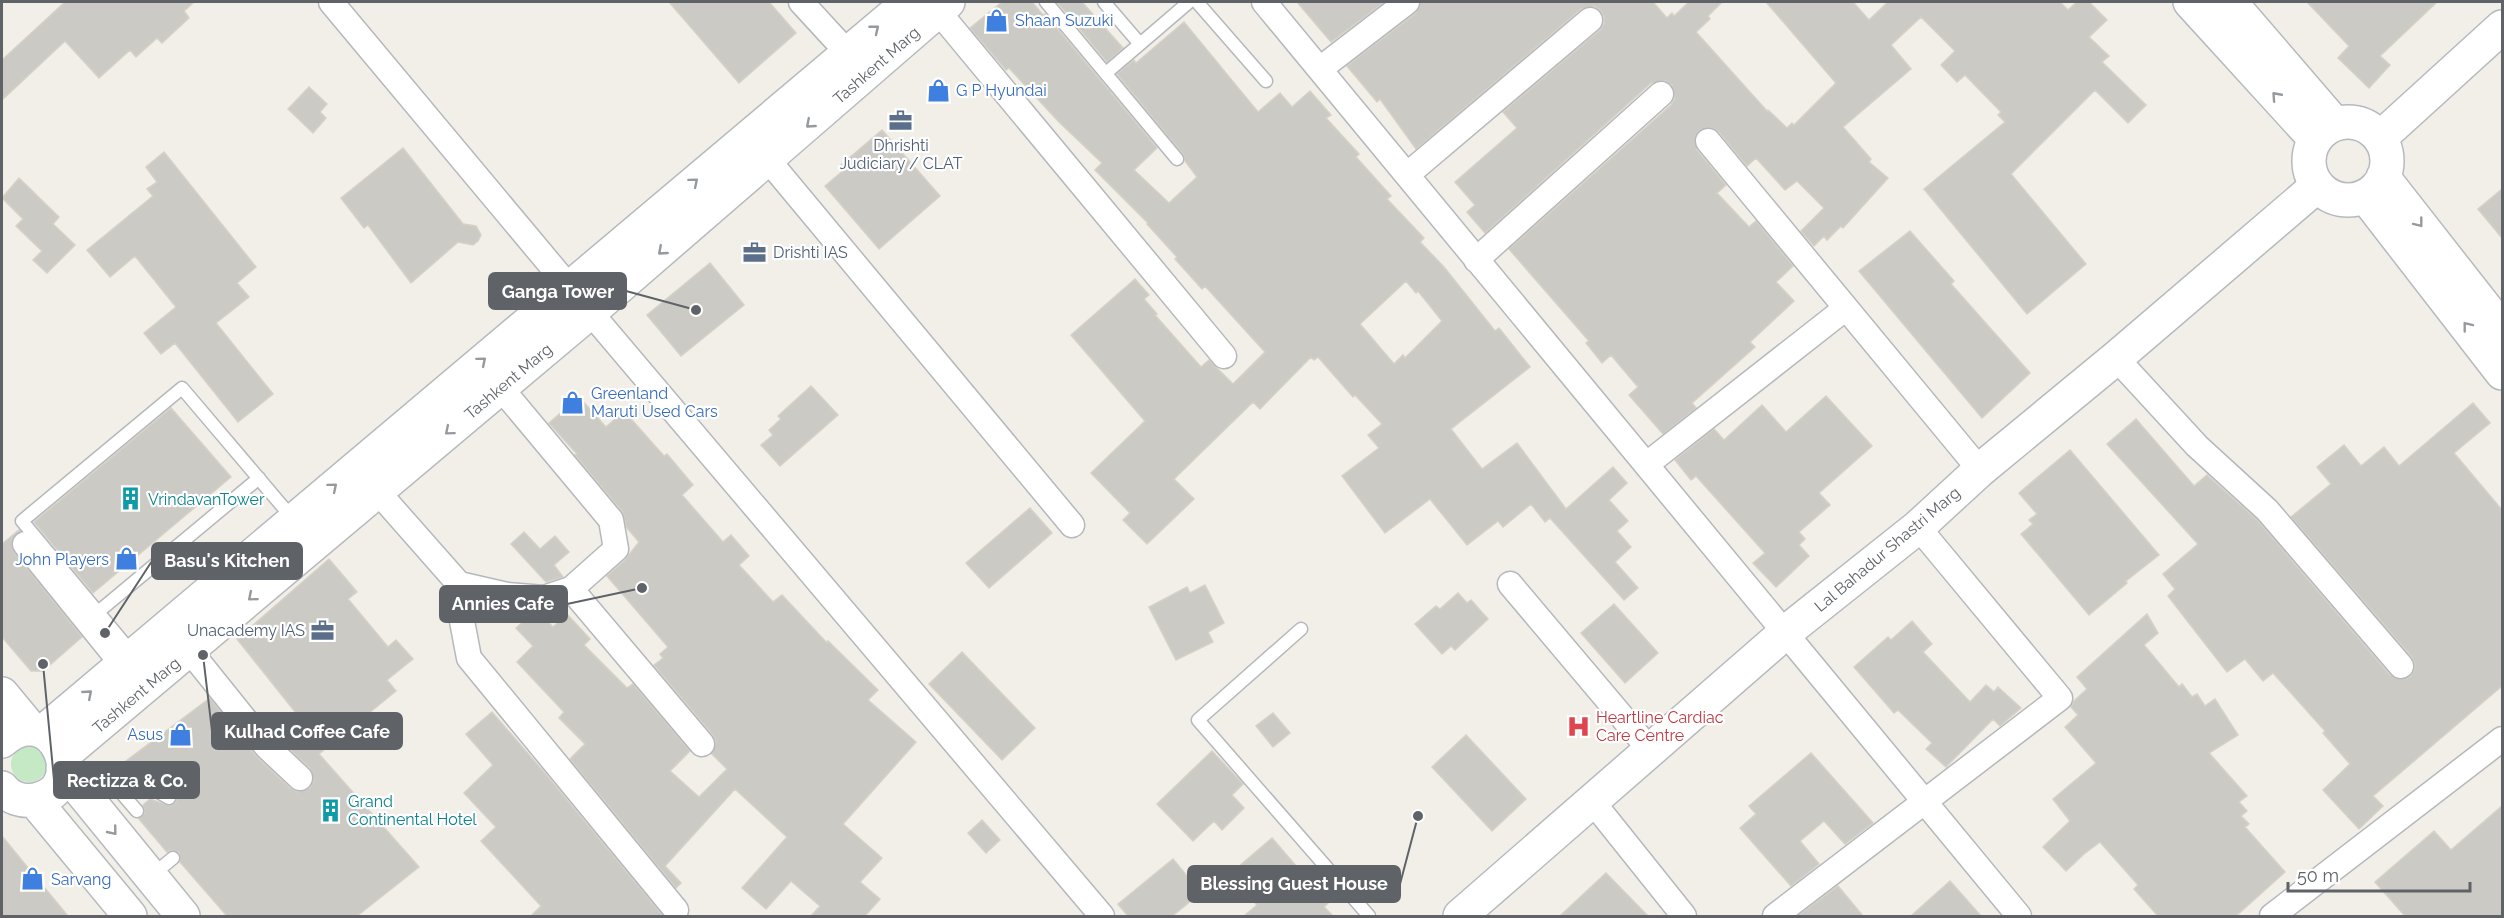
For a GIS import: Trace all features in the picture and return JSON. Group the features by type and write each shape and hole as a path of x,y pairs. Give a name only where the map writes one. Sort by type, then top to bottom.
{"street":[{"path":"331,2 590,312 1102,916"},
{"path":"801,2 847,52"},
{"path":"1264,2 2019,916"},
{"path":"1320,69 1407,2"},
{"path":"2190,2 2325,132"},
{"path":"2230,2 2325,132"},
{"path":"931,4 1224,356"},
{"name":"Tashkent Marg","path":"40,745 128,659 847,52 931,4"},
{"name":"Tashkent Marg","path":"40,745 189,650 768,160 931,4"},
{"path":"1408,174 1590,20"},
{"path":"2380,138 2502,27"},
{"path":"1476,260 1661,94"},
{"path":"2347,122 2360,124 2371,129 2380,138 2385,150 2387,164 2374,186 2353,200 2339,200 2327,195 2317,186 2311,175 2309,163 2325,132 2347,122"},
{"path":"1708,141 1980,470"},
{"path":"768,160 1072,525"},
{"name":"Lal Bahadur Shastri Marg","path":"1460,916 1786,632 1918,527 1980,470 2116,358 2317,186"},
{"path":"2374,186 2502,329"},
{"path":"2374,186 2502,373"},
{"path":"1647,464 1846,308"},
{"path":"2116,358 2197,446 2267,510 2401,666"},
{"path":"459,584 507,595 544,598 571,589 616,549 612,520 500,387"},
{"path":"377,491 459,584 469,658 676,910"},
{"path":"1775,916 2060,698 1918,527"},
{"path":"25,544 128,659"},
{"path":"1510,584 1650,750"},
{"path":"571,589 702,744"},
{"path":"189,650 267,747 300,778"},
{"path":"2,694 40,745 84,794 162,867 183,916"},
{"path":"2272,916 2502,739"},
{"path":"13,799 50,793 58,784 40,745"},
{"path":"13,799 130,916"},
{"path":"1592,801 1684,916"}],"lane":[{"path":"1046,2 1177,159"},
{"path":"1104,2 1140,44"},
{"path":"1106,73 1189,2"},
{"path":"1197,2 1266,81"},
{"path":"128,659 98,612 22,521 102,454 182,388 294,520"},
{"path":"98,612 259,478"},
{"path":"1301,629 1198,720 1369,916"},
{"path":"84,794 118,789 158,791 169,798"},
{"path":"118,789 137,811"}],"green space":[{"path":"29,746 42,751 47,764 42,777 29,782 16,777 11,764 16,751"}],"building":[{"path":"65,2 194,2 184,11 189,18 162,43 157,38 136,57 130,50 99,78 65,41 2,100 2,60"},
{"path":"669,2 769,2 796,33 739,83"},
{"path":"1002,2 1032,2 1043,15 1045,14 1157,148 1134,170 1169,203 1197,177 1185,161 1183,154 1117,74 1134,60 1136,63 1184,22 1258,112 1280,93 1292,107 1310,91 1331,115 1326,118 1359,154 1356,157 1391,196 1387,199 1424,238 1420,242 1444,267 1495,331 1499,328 1530,367 1451,429 1482,469 1517,443 1566,509 1613,467 1627,483 1609,500 1628,521 1617,531 1631,547 1615,562 1638,588 1624,600 1550,518 1545,522 1531,504 1503,527 1498,521 1467,545 1430,499 1385,533 1342,476 1379,448 1368,435 1382,424 1355,395 1353,397 1318,357 1314,360 1311,357 1260,409 1253,402 1174,479 1194,499 1147,544 1123,520 1130,513 1091,473 1145,421 1071,335 1135,279 1149,295 1144,299 1157,314 1155,315 1201,367 1209,360 1233,384 1265,352 1205,286 1202,289 1175,259 1177,257 1148,223 1095,170 1102,163 1059,122 1009,68 1006,70 970,28","holes":["1406,281 1416,293 1418,291 1442,321 1405,358 1403,355 1394,364 1360,324"]},
{"path":"1059,2 1082,2 1123,48 1107,62"},
{"path":"1297,2 1384,2 1331,42"},
{"path":"1421,2 1653,2 1667,18 1672,13 1674,16 1689,2 1722,2 1708,16 1710,19 1696,32 1767,111 1787,128 1792,123 1794,125 1836,83 1766,2 1853,2 1869,20 1888,2 2060,2 2068,10 2077,2 2089,2 2107,20 2089,37 2109,56 2102,62 2146,105 2128,123 2095,90 2011,174 2086,264 2027,314 1924,189 2005,122 1998,115 2001,112 1965,75 1957,82 1941,65 1955,51 1921,17 1891,45 1911,69 1843,127 1871,159 1869,162 1888,178 1843,228 1841,226 1827,240 1824,236 1814,246 1801,231 1824,208 1797,181 1785,190 1756,158 1747,166 1719,132 1712,128 1699,130 1695,137 1697,150 1726,185 1717,193 1749,227 1756,221 1793,266 1776,282 1794,301 1750,342 1755,347 1692,403 1696,408 1663,434 1629,395 1638,387 1611,355 1602,363 1586,343 1589,341 1509,249 1671,105 1675,98 1672,85 1665,80 1651,83 1485,233 1467,212 1475,205 1455,182 1517,128 1503,112 1599,31 1604,24 1604,17 1594,6 1581,9 1416,149 1380,99 1377,102 1347,66 1416,13"},
{"path":"2307,2 2437,2 2380,56 2390,65 2369,88 2338,58 2349,46"},
{"path":"309,87 327,104 320,112 326,118 313,133 288,109"},
{"path":"882,130 940,196 879,249 825,186 845,169 841,165"},
{"path":"403,148 463,224 476,226 481,235 473,245 458,242 411,283 368,225 364,228 341,198"},
{"path":"164,152 256,267 237,283 249,297 216,323 273,394 238,422 175,343 161,354 144,333 176,307 135,256 110,277 87,250 153,196 147,189 157,182 146,167"},
{"path":"19,178 59,217 53,224 75,245 47,273 33,260 42,251 16,226 23,219 2,198"},
{"path":"2502,189 2502,238 2478,209"},
{"path":"1910,231 1954,281 1951,284 2030,373 1982,418 1859,271"},
{"path":"710,263 744,305 681,356 647,315"},
{"path":"811,386 838,415 780,466 761,445 773,435 769,430 781,419 778,416"},
{"path":"1826,396 1872,446 1819,493 1830,505 1799,532 1805,539 1799,545 1809,556 1776,587 1753,563 1765,553 1696,476 1691,480 1675,460 1714,429 1724,440 1762,405 1786,432"},
{"path":"579,397 606,427 624,411 664,456 667,454 693,485 682,495 723,542 731,535 749,556 739,565 773,602 782,595 827,643 828,641 878,690 868,700 916,742 843,824 882,858 860,882 880,899 865,916 811,916 820,906 791,881 766,909 742,888 787,837 735,789 665,866 681,883 676,888 570,759 585,744 559,718 564,712 517,662 533,646 516,628 534,612 538,612 553,627 567,614 590,639 584,645 627,688 633,684 690,751 670,771 699,797 727,769 712,754 716,742 713,735 654,665 663,658 660,654 668,647 607,576 625,560 639,542 627,528 622,511 549,423"},
{"path":"2473,403 2490,423 2454,453 2502,510 2502,686 2373,796 2383,806 2359,829 2323,790 2350,764 2323,733 2325,731 2273,673 2263,681 2245,659 2227,672 2168,596 2175,589 2163,574 2198,544 2107,444 2136,419 2194,486 2207,475 2257,520 2390,675 2403,680 2410,677 2414,671 2415,664 2412,657 2291,517 2331,484 2317,467 2344,445 2361,466 2384,447 2399,466"},
{"name":"VrindavanTower","path":"171,408 231,477 93,593 34,522"},
{"path":"2070,450 2159,555 2089,615 2021,534 2033,524 2029,520 2037,514 2019,493"},
{"path":"1030,508 1052,533 989,588 966,563"},
{"path":"19,530 12,539 14,552 82,637 43,671 31,671 2,637 2,544"},
{"path":"524,532 540,549 555,536 569,552 554,565 563,577 546,582 511,544"},
{"path":"329,559 357,592 348,599 388,647 396,640 413,659 387,680 396,691 319,754 419,867 357,916 227,916 180,862 179,852 172,850 167,852 139,819 145,813 143,805 150,799 170,806 176,802 176,793 164,785 166,783 122,764 210,698 256,756 290,788 297,792 310,788 314,781 310,768 277,737 300,718 237,639"},
{"path":"1205,585 1224,623 1208,632 1213,642 1176,660 1149,607 1187,587 1190,593"},
{"path":"1458,593 1467,603 1471,600 1488,619 1455,650 1451,646 1442,654 1415,624 1436,606 1440,609"},
{"path":"1614,604 1658,653 1625,683 1581,633"},
{"path":"2147,614 2158,633 2144,645 2179,687 2182,684 2192,697 2197,694 2205,706 2215,699 2238,735 2209,753 2247,796 2239,802 2247,811 2241,816 2249,824 2245,827 2285,872 2236,916 2158,916 2134,889 2138,885 2100,842 2066,871 2043,847 2070,821 2053,799 2096,763 2065,727 2078,715 2071,707 2074,701 2087,689 2077,677"},
{"path":"1912,621 1932,644 1923,652 1970,702 1986,685 1994,692 1998,687 2021,708 2000,726 1993,719 1946,767 1926,749 1932,743 1898,710 1894,713 1854,667 1888,637 1891,640"},
{"path":"962,652 1035,728 1002,760 929,684"},
{"path":"492,712 663,916 531,916 541,906 481,841 496,827 464,793 493,765 466,734"},
{"path":"1273,713 1290,733 1273,747 1256,726"},
{"path":"1466,735 1526,799 1492,831 1432,767"},
{"path":"1212,751 1243,784 1232,795 1244,808 1222,830 1214,821 1193,841 1157,804"},
{"path":"1811,753 1873,823 1845,844 1824,821 1800,841 1819,864 1791,886 1740,828 1756,814 1749,806"},
{"path":"2502,806 2502,916 2405,916 2375,882 2434,831 2451,850"},
{"path":"982,820 1000,840 986,853 968,833"},
{"path":"2,836 24,863 68,916 2,916"},
{"path":"1272,838 1328,903 1324,907 1333,916 1244,916 1257,905 1230,874"},
{"path":"1173,859 1201,893 1172,916 1128,916 1118,904"},
{"path":"1606,873 1648,916 1560,916"},
{"path":"1950,881 1981,916 1911,916"},
{"path":"1838,886 1863,916 1798,916"}],"place":[{"name":"Shaan Suzuki","path":"997,20"},
{"name":"G P Hyundai","path":"938,90"},
{"name":"Dhrishti Judiciary / CLAT","path":"901,120"},
{"name":"Drishti IAS","path":"755,252"},
{"name":"Ganga Tower","path":"696,310"},
{"name":"Greenland Maruti Used Cars","path":"573,402"},
{"name":"VrindavanTower","path":"130,499"},
{"name":"John Players","path":"127,559"},
{"name":"Annies Cafe","path":"642,588"},
{"name":"Unacademy IAS","path":"323,630"},
{"name":"Basu's Kitchen","path":"105,633"},
{"name":"Kulhad Coffee Cafe","path":"203,655"},
{"name":"Rectizza & Co.","path":"43,664"},
{"name":"Heartline Cardiac Care Centre","path":"1578,726"},
{"name":"Asus","path":"181,734"},
{"name":"Grand Continental Hotel","path":"330,810"},
{"name":"Blessing Guest House","path":"1418,816"},
{"name":"Sarvang","path":"33,879"}]}
